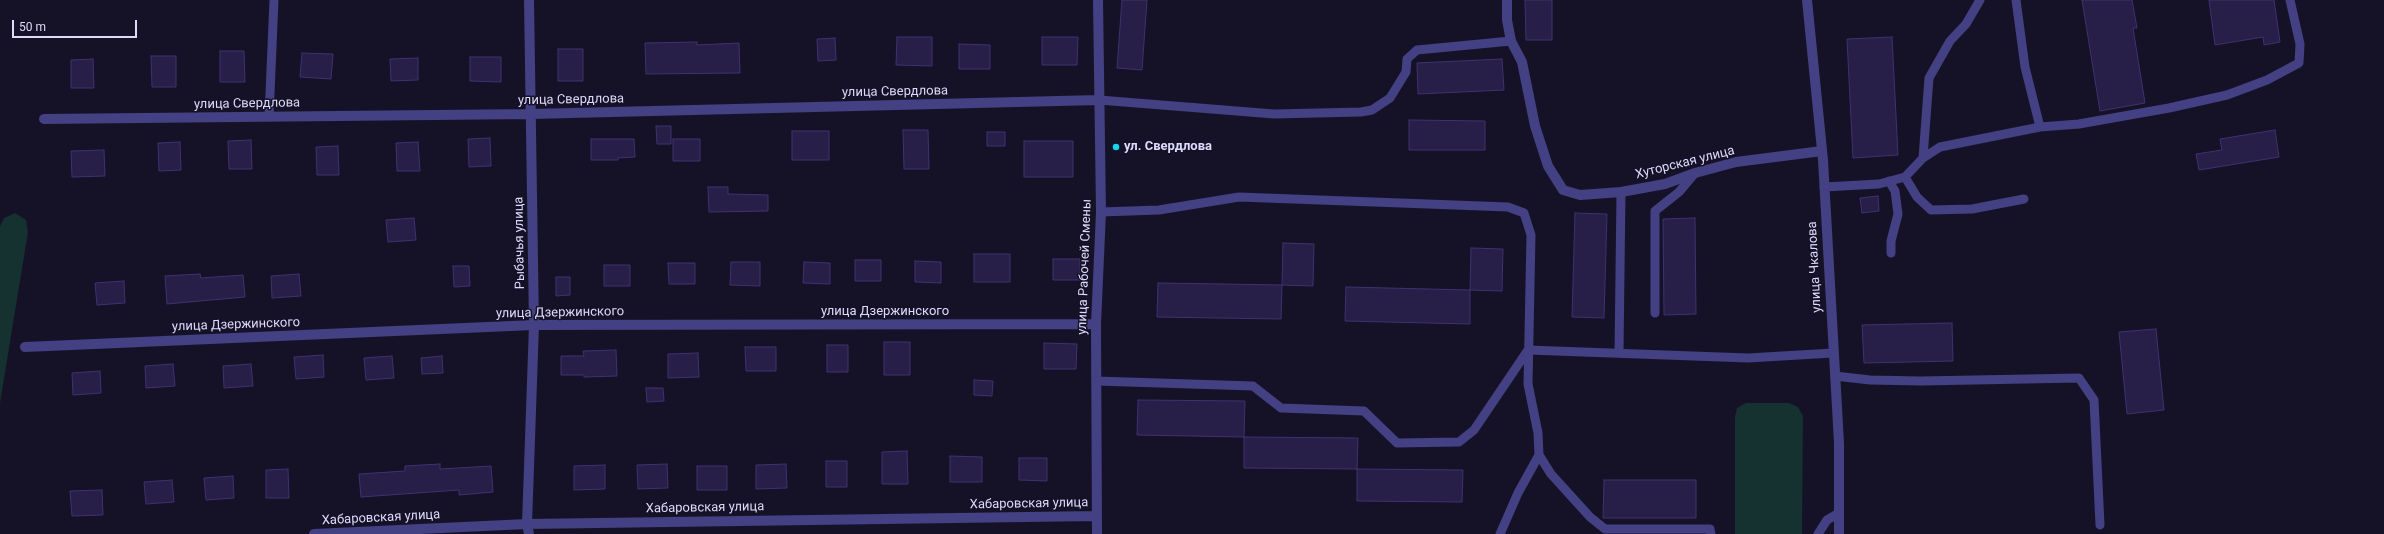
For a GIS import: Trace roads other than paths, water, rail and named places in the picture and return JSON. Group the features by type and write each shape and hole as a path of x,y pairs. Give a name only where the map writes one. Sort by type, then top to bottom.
{"street":[{"name":"Рыбачья улица","path":"528,529 534,326 529,0"},
{"name":"улица Рабочей Смены","path":"1096,534 1096,324 1101,212 1098,0"},
{"name":"Хуторская улица","path":"1507,0 1507,20 1511,41 1522,62 1536,126 1548,166 1563,190 1580,195 1621,192 1665,184 1695,172 1736,162 1822,151"},
{"name":"улица Чкалова","path":"1807,0 1822,151 1839,444 1839,534"},
{"name":"улица Свердлова","path":"44,119 531,114 1099,100"},
{"name":"улица Дзержинского","path":"25,347 534,326 1096,324"},
{"name":"Хабаровская улица","path":"314,534 1096,516"}],"lane":[{"path":"269,117 274,0"},
{"path":"1923,158 1929,78 1950,41 1966,24 1980,0"},
{"path":"2016,0 2025,68 2040,127"},
{"path":"1824,187 1889,181 1906,177 1923,158 1940,147 2040,127 2079,124 2169,108 2227,95 2267,80 2300,62 2300,44 2290,0"},
{"path":"1099,100 1274,114 1361,112 1372,110 1390,98 1406,72 1407,59 1417,50 1511,41"},
{"path":"1655,313 1655,211 1679,192 1695,172"},
{"path":"1906,177 1917,197 1931,210 1972,209 2024,199"},
{"path":"1889,181 1895,191 1898,214 1891,241 1891,253"},
{"path":"1619,353 1621,192"},
{"path":"1101,212 1159,210 1239,197 1508,207 1524,212 1531,235 1528,384 1538,433 1539,455 1551,474 1590,517 1605,529 1710,529 1711,534"},
{"path":"1528,350 1748,358 1833,353"},
{"path":"1096,381 1253,386 1281,408 1364,411 1397,443 1459,442 1474,430 1528,350"},
{"path":"1834,376 1870,380 1921,381 2079,378 2094,400 2100,525"},
{"path":"1500,534 1518,492 1539,455"},
{"path":"1818,534 1827,520 1839,513"}],"place":[{"name":"ул. Свердлова","path":"1116,147"}]}
